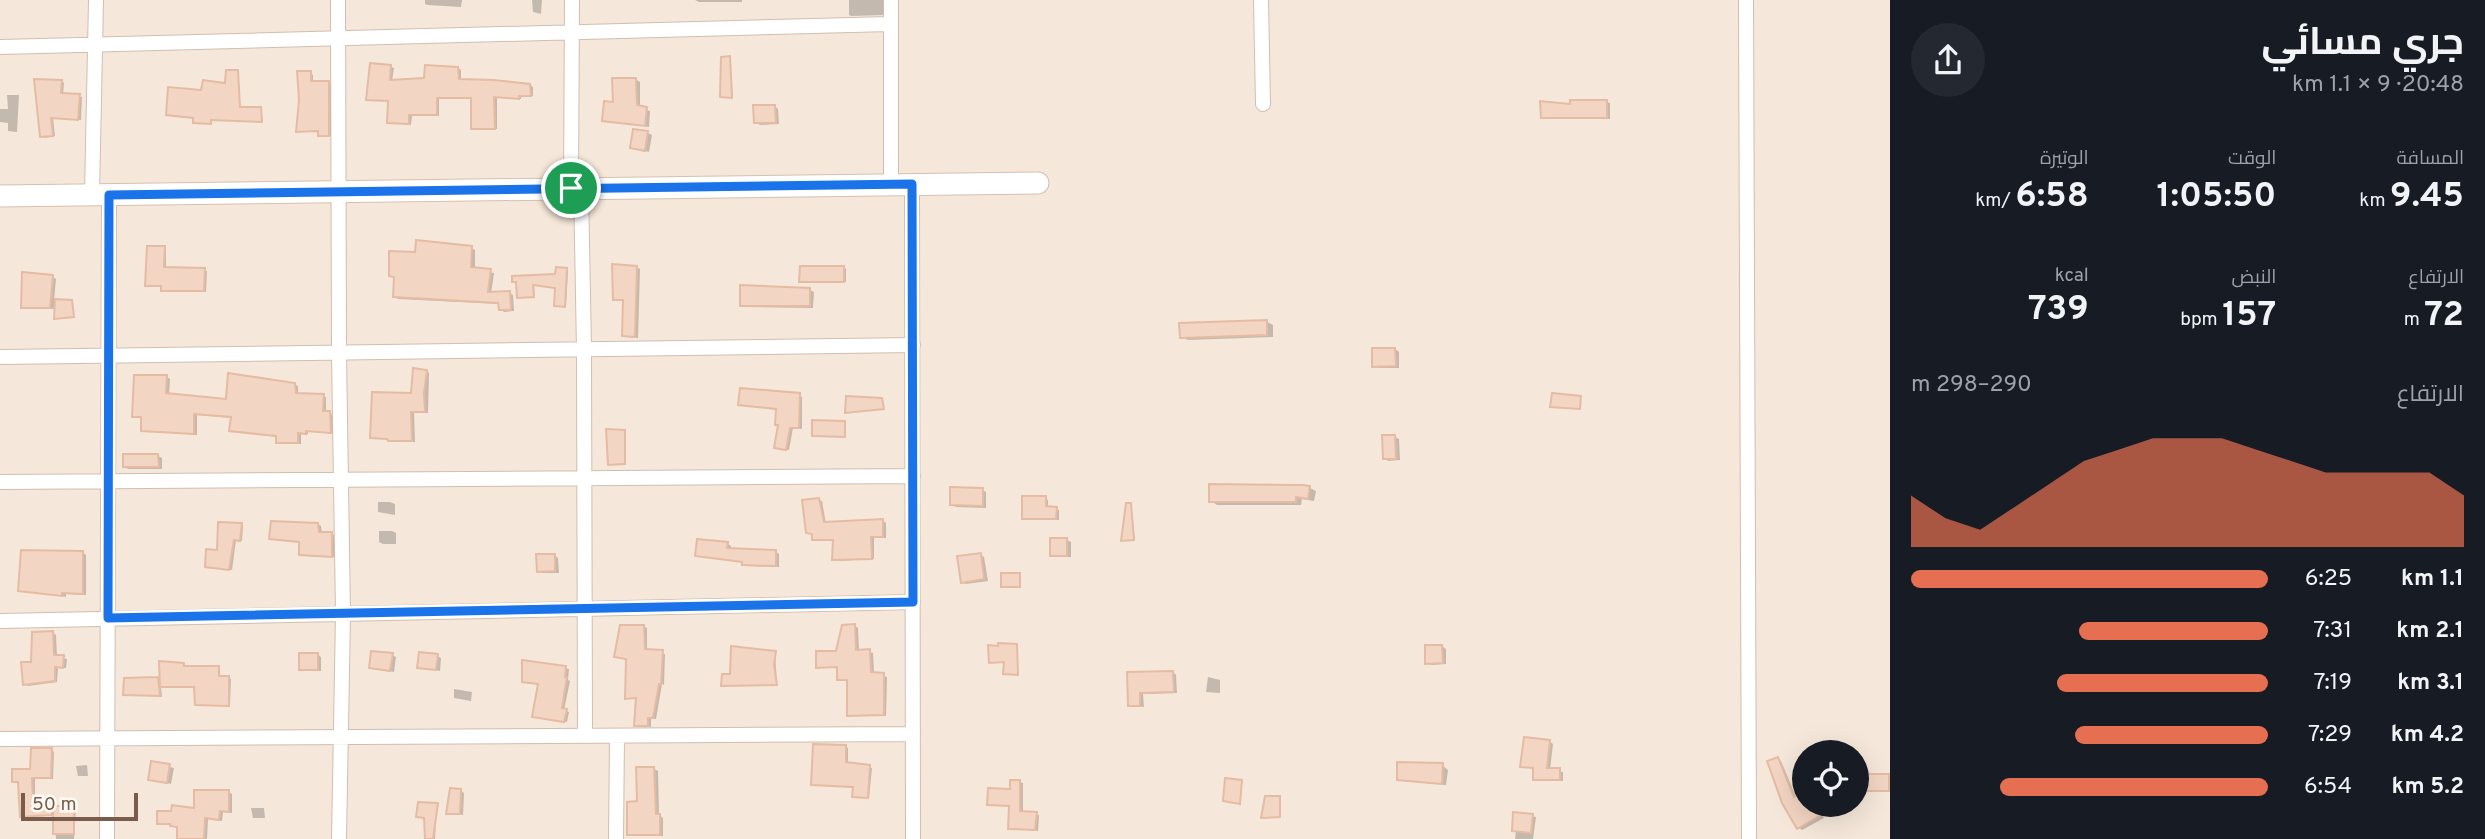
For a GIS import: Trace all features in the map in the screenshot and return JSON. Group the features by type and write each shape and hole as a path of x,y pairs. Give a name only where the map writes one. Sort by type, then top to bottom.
{"street":[{"path":"96,0 95,45 109,356 107,839"},
{"path":"338,0 339,353 343,480 339,839"},
{"path":"572,0 576,187 584,349 584,736"},
{"path":"891,0 891,185"},
{"path":"1261,0 1263,104"},
{"path":"1746,0 1749,839"},
{"path":"0,47 891,24"},
{"path":"0,196 1038,183"},
{"path":"912,184 913,839"},
{"path":"0,357 913,345"},
{"path":"0,482 912,476"},
{"path":"0,621 913,602"},
{"path":"0,739 913,734"},
{"path":"616,839 617,736"}],"shaded area":[{"path":"0,0 1890,0 1890,839 0,839"}],"building":[{"path":"730,56 732,98 720,97 721,57"},
{"path":"370,63 391,65 390,80 424,78 425,65 458,67 459,79 530,84 531,96 519,96 519,99 494,97 495,129 471,129 471,98 437,98 437,115 409,115 409,124 387,123 388,101 366,100"},
{"path":"226,70 238,70 240,107 261,107 262,122 211,120 211,124 193,123 193,118 166,115 168,87 201,90 203,80 225,83"},
{"path":"297,71 311,71 311,81 329,81 329,136 318,136 318,131 296,132 299,100"},
{"path":"612,78 636,78 637,105 647,107 645,126 602,121 604,101 613,102"},
{"path":"34,79 62,80 61,93 80,94 78,120 51,118 53,136 40,137"},
{"path":"1570,100 1607,100 1607,118 1541,118 1540,101 1570,104"},
{"path":"753,105 775,105 776,123 754,123"},
{"path":"633,129 648,131 645,151 630,148"},
{"path":"416,240 472,246 471,267 491,269 488,292 510,291 511,310 499,310 498,303 393,297 394,277 389,276 389,251 415,252"},
{"path":"147,246 165,246 164,267 205,268 204,291 161,291 161,286 145,286"},
{"path":"612,264 637,266 635,337 622,336 623,300 613,300"},
{"path":"800,266 844,266 844,282 799,282"},
{"path":"556,267 567,268 565,307 554,306 555,288 533,285 534,297 517,298 516,282 512,282 512,276 555,274"},
{"path":"22,272 53,275 50,308 21,308"},
{"path":"740,285 810,288 810,306 740,306"},
{"path":"55,299 72,300 74,317 54,319"},
{"path":"1267,320 1267,335 1180,338 1179,323"},
{"path":"1372,348 1395,348 1396,366 1372,367"},
{"path":"413,368 427,370 425,412 411,412 412,441 370,438 372,392 411,393"},
{"path":"228,373 295,383 296,393 324,394 323,411 330,411 331,433 306,431 306,434 298,433 298,443 276,443 276,436 229,431 231,417 194,414 194,434 141,431 141,417 132,417 134,375 167,375 166,393 226,399"},
{"path":"740,388 800,393 799,428 790,428 786,450 774,448 778,425 775,425 776,409 738,405"},
{"path":"1552,393 1581,396 1580,409 1550,407"},
{"path":"846,396 882,398 884,409 845,413"},
{"path":"812,420 845,421 845,437 812,436"},
{"path":"606,429 625,430 625,464 608,465"},
{"path":"1382,435 1395,435 1396,459 1383,459"},
{"path":"123,454 158,454 159,467 123,467"},
{"path":"1209,484 1310,486 1308,499 1296,497 1296,502 1209,502"},
{"path":"950,487 983,488 983,506 950,505"},
{"path":"1022,496 1046,496 1046,506 1057,507 1056,519 1022,519"},
{"path":"819,498 824,522 883,519 883,537 871,537 872,559 832,560 833,540 812,540 812,534 806,533 802,500"},
{"path":"1126,503 1131,503 1134,540 1121,541"},
{"path":"271,521 318,523 319,532 332,532 332,557 299,555 299,542 269,539"},
{"path":"218,522 242,523 240,541 234,540 229,570 205,567 206,549 217,550"},
{"path":"1050,538 1067,538 1067,556 1050,556"},
{"path":"697,539 728,542 727,548 776,550 776,566 742,565 742,562 695,556"},
{"path":"21,550 83,551 83,594 62,593 62,596 18,591"},
{"path":"981,553 984,579 961,583 957,556"},
{"path":"536,554 555,554 555,571 537,572"},
{"path":"1001,573 1020,573 1020,587 1001,587"},
{"path":"855,624 856,650 870,649 871,672 884,673 884,715 847,716 847,680 837,680 837,667 816,668 816,651 836,651 842,625"},
{"path":"620,625 644,625 645,649 663,650 661,684 653,718 648,718 648,726 634,726 636,698 625,699 626,659 614,657"},
{"path":"53,631 54,655 64,655 63,668 55,667 55,681 23,685 21,662 31,662 32,632"},
{"path":"998,643 1017,644 1018,675 1003,674 1004,662 989,663 988,645 998,646"},
{"path":"1425,645 1442,645 1443,663 1425,664"},
{"path":"731,646 776,651 774,665 777,685 721,686 722,674 730,674"},
{"path":"371,651 393,653 390,671 369,668"},
{"path":"419,652 438,654 436,670 417,668"},
{"path":"299,653 318,653 318,670 299,670"},
{"path":"522,660 566,666 562,708 567,709 564,722 532,717 538,684 522,682"},
{"path":"159,661 184,663 184,666 219,666 219,676 229,676 229,706 195,705 194,687 160,687"},
{"path":"1173,671 1174,692 1140,693 1140,706 1128,706 1127,672"},
{"path":"158,677 160,696 123,695 124,678"},
{"path":"1524,737 1550,740 1547,768 1560,768 1560,780 1533,780 1533,768 1520,767"},
{"path":"813,744 846,745 846,762 870,765 868,798 852,797 853,787 811,785"},
{"path":"31,748 52,748 51,778 32,778 33,802 51,801 52,815 20,817 18,782 12,782 12,769 30,769"},
{"path":"1778,757 1792,792 1792,817 1818,817 1797,829 1782,803 1767,761"},
{"path":"151,761 170,764 167,783 148,780"},
{"path":"1397,762 1443,763 1442,784 1397,780"},
{"path":"636,767 654,767 656,814 660,814 660,835 627,835 627,802 637,801"},
{"path":"1869,774 1889,774 1889,791 1869,791"},
{"path":"1225,778 1242,780 1240,804 1223,801"},
{"path":"1010,780 1020,780 1020,811 1037,812 1035,830 1008,829 1009,806 987,805 988,788 1010,789"},
{"path":"450,788 461,789 460,814 446,814"},
{"path":"194,790 229,790 229,812 220,811 219,820 205,818 204,839 177,839 177,827 157,824 157,811 171,811 172,805 194,808"},
{"path":"1265,796 1280,796 1280,817 1261,818"},
{"path":"418,802 438,803 433,839 425,839 424,818 416,817"},
{"path":"53,806 74,806 74,834 53,834"},
{"path":"1513,812 1533,814 1531,833 1512,831"}],"route":[{"path":"912,184 913,602 108,618 109,195 571,188 912,184"}]}
